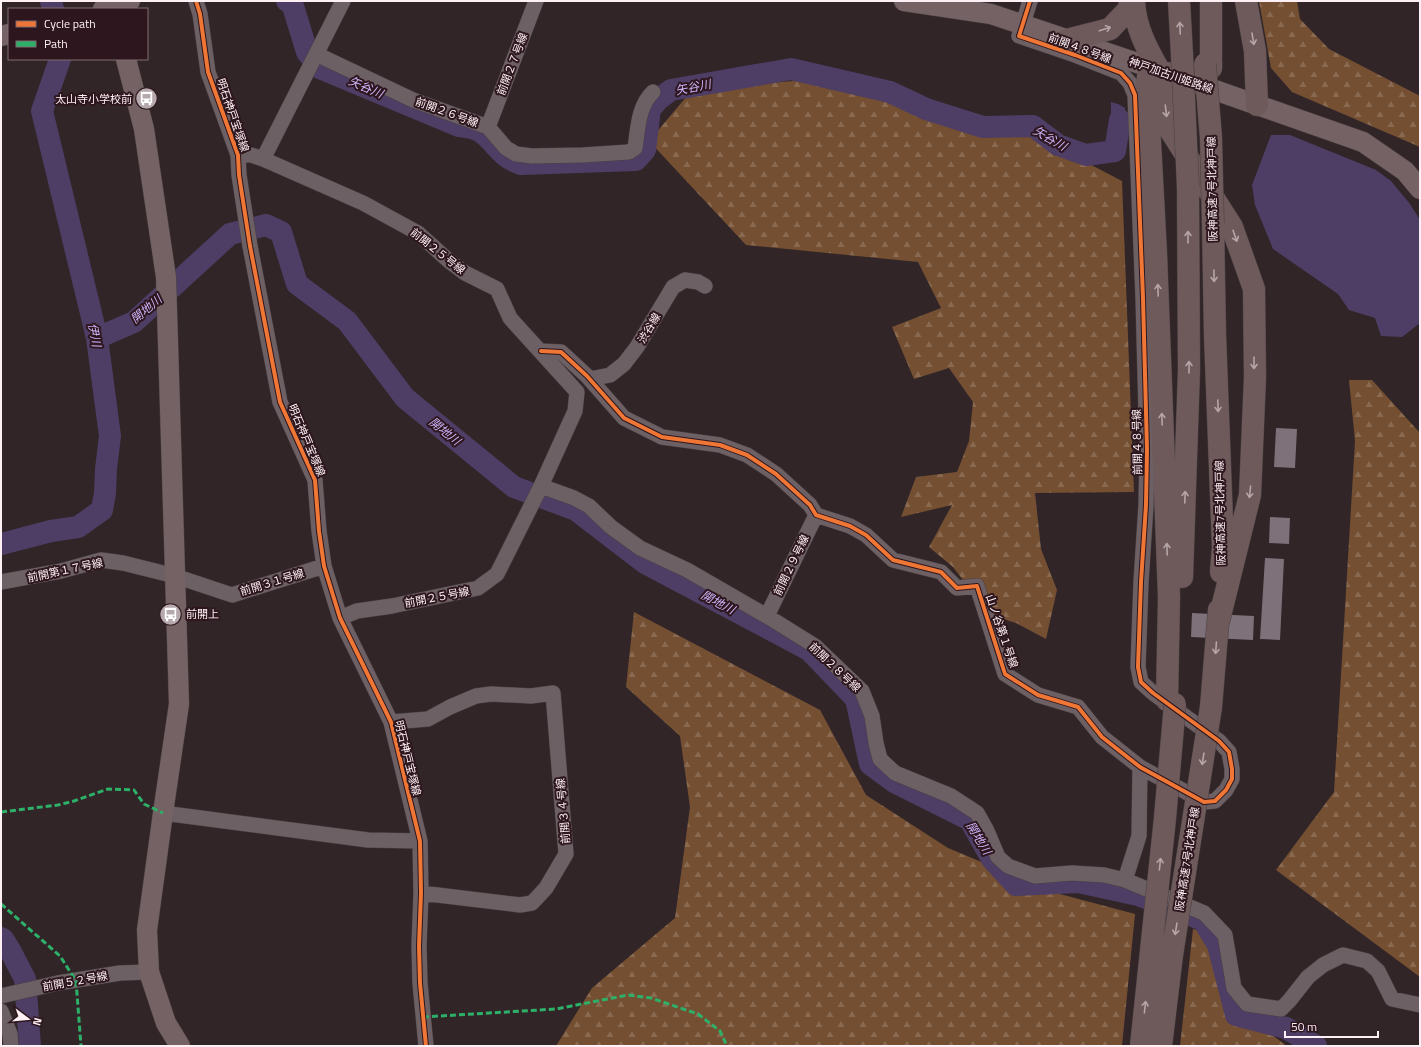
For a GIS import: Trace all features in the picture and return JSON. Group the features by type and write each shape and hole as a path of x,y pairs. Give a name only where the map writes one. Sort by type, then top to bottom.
{"highway":[{"path":"1067,40 1110,28 1129,9 1130,1"},
{"path":"1134,1 1134,11 1144,43 1158,70 1163,88 1167,125 1232,226 1254,289 1255,377 1250,495 1218,624"},
{"path":"1171,702 1178,672 1189,370 1188,187 1179,1"},
{"name":"阪神高速7号北神戸線","path":"1161,1046 1172,955 1211,707 1223,547 1215,335 1211,138 1208,66 1201,1"},
{"path":"1208,66 1211,1"},
{"path":"1246,1 1255,51 1257,105"},
{"path":"1141,1046 1165,818 1171,702 1169,597 1156,253 1147,86 1158,70"}],"main road":[{"name":"神戸加古川姫路線","path":"904,1 991,14 1158,70 1363,142 1405,171 1420,189"},
{"path":"126,60 144,129 166,277 167,293 180,704 163,812 147,930 149,972 166,1023 180,1046"}],"street":[{"name":"明石神戸宝塚線","path":"196,1 200,14 208,72 238,155 239,175 248,232 280,402 315,480 318,531 324,566 340,618 391,722 420,841 421,893 419,946 426,1046"},
{"path":"263,158 343,1"},
{"name":"前開２７号線","path":"488,127 536,1"},
{"path":"1022,25 1030,1"},
{"name":"前開４８号線","path":"1022,25 1019,36 1075,55 1121,73 1130,83 1135,95 1147,450 1146,505 1138,667 1141,682 1153,694 1219,741 1229,752 1232,779 1226,790 1215,801 1204,802 1140,767"},
{"name":"前開２６号線","path":"314,58 413,100 488,127 506,148 516,154 532,156 629,152 635,148 641,113 646,98 653,92"},
{"name":"前開２５号線","path":"238,155 251,155 263,158 363,203 418,233 449,261 465,273 497,289 510,318 577,392 575,411 497,574 478,588 357,611 340,618"},
{"name":"渋谷線","path":"590,379 610,375 624,364 637,347 673,287 685,280 698,282 705,286"},
{"path":"541,351 561,352 590,379 624,418 662,437 720,445 747,455 776,474 810,505 816,515"},
{"name":"前開２８号線","path":"540,486 574,498 590,506 611,527 640,548 687,570 767,616 815,646 862,691 872,716 880,759 895,773 951,796 977,813 987,831 998,857 1008,866 1035,876 1072,873 1104,875 1125,880 1204,912 1225,935 1234,988 1247,1004 1281,1009 1308,977 1323,965 1343,955 1367,961 1378,971 1392,1000 1420,1005"},
{"name":"山ノ谷第１号線","path":"816,515 850,526 866,535 893,560 941,572 957,588 977,586 1005,674 1038,695 1078,707 1102,737 1140,767"},
{"name":"前開２９号線","path":"767,616 816,515"},
{"name":"前開第１７号線","path":"1,582 62,571 101,560 123,563 175,576"},
{"name":"前開３１号線","path":"175,576 232,595 324,566"},
{"name":"前開３４号線","path":"391,722 428,719 450,707 476,696 491,694 531,696 553,693 566,854 546,888 532,903 520,905 421,893"},
{"path":"1125,880 1139,836 1140,767"},
{"path":"163,812 368,840 420,841"},
{"name":"前開５２号線","path":"1,996 58,983 120,973 149,972"},
{"path":"1,1011 10,1034 11,1046"}],"green space":[{"path":"1259,1 1297,1 1300,19 1329,49 1420,96 1420,147 1292,92 1271,68"},
{"path":"819,79 1034,135 1122,181 1134,492 1035,493 1041,549 1057,590 1046,639 1016,623 990,615 953,567 929,547 952,505 901,517 916,477 957,472 969,441 973,402 949,368 914,379 892,327 941,308 918,262 746,245 649,141 693,89"},
{"path":"1349,380 1372,380 1420,433 1420,977 1276,870 1334,792 1355,441"},
{"path":"634,612 820,710 866,795 948,848 1056,893 1135,914 1122,1046 556,1046 592,988 675,918 690,807 680,736 626,687"},
{"path":"1193,929 1207,933 1234,1007 1287,1046 1180,1046"}],"shaded area":[{"path":"1111,102 1125,108 1126,137 1111,148"},
{"path":"1271,135 1290,135 1376,170 1391,181 1410,204 1420,220 1420,323 1402,337 1381,336 1375,318 1349,310 1338,294 1273,249 1255,205 1252,185"}],"building":[{"path":"1276,428 1297,429 1295,468 1274,467"},
{"path":"1270,517 1290,518 1289,544 1269,543"},
{"path":"1265,558 1284,559 1280,640 1260,639"},
{"path":"1192,613 1254,616 1253,640 1191,637"}],"waterway":[{"name":"伊川","path":"51,1 53,8"},
{"name":"矢谷川","path":"287,1 292,3 307,52 320,68 459,126 479,131 508,158 521,164 636,160 645,150 650,109 659,99 671,90 791,69 890,92 926,109 983,127 1033,126 1058,145 1086,155 1115,151 1120,120"},
{"name":"開地川","path":"1,544 51,531 78,527 102,510 105,493 110,436 97,338 42,111 60,60"},
{"name":"開地川","path":"97,338 134,322 230,234 266,225 281,232 297,284 347,321 405,398 514,487 576,510 645,563 809,650 856,699 870,764 896,783 970,820 992,859 1016,885 1078,882 1138,895 1203,920 1218,945 1236,1015 1286,1028 1316,1046"},
{"name":"伊川","path":"1,938 11,952 25,979 30,1046"}],"marked path":[{"path":"1,812 58,805 108,789 134,790 144,804 163,813"},
{"path":"1,904 60,956 76,981 81,1046"},
{"path":"423,1017 556,1009 628,995 651,998 698,1014 720,1031 727,1046"}],"cycle path":[{"path":"196,1 200,14 208,72 238,155 239,175 250,246 280,402 315,480 319,531 324,566 340,618 391,722 420,841 420,983 426,1046"},
{"path":"541,351 561,352 587,376 624,418 662,437 720,445 747,455 776,474 810,505 816,515 850,526 866,535 893,560 941,572 957,588 977,586 1005,674 1038,695 1078,707 1102,737 1140,767 1204,802 1215,801 1226,790 1232,779 1229,752 1219,741 1153,693 1141,682 1138,667 1146,505 1147,450 1135,95 1130,83 1121,73 1075,55 1019,36 1030,1"}],"place":[{"name":"太山寺小学校前","path":"147,99"},
{"name":"前開上","path":"171,614"}]}
